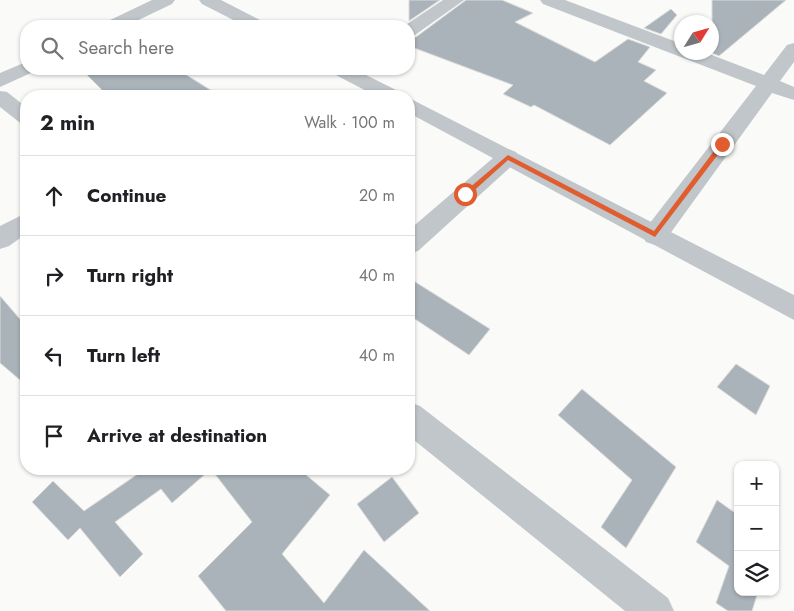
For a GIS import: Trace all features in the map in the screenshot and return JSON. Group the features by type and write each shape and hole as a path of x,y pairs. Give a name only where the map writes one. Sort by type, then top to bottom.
{"street":[{"path":"124,20 166,0"},
{"path":"208,0 246,20"},
{"path":"415,27 455,0"},
{"path":"549,0 674,48"},
{"path":"655,234 794,49"},
{"path":"706,60 794,94"},
{"path":"0,81 20,71"},
{"path":"354,75 380,90"},
{"path":"0,97 20,112"},
{"path":"415,108 794,308"},
{"path":"415,239 508,157"},
{"path":"0,239 20,226"},
{"path":"415,422 656,611"}],"building":[{"path":"409,0 440,0 410,20"},
{"path":"466,0 502,0 533,13 515,22 595,62 628,39 650,47 638,62 656,70 644,81 667,93 610,145 534,105 531,107 503,94 513,85 415,48 416,37"},
{"path":"712,0 786,0 719,56 719,15 712,15"},
{"path":"671,9 677,15 674,15 674,19 661,34 644,28"},
{"path":"87,75 187,75 210,90 102,90"},
{"path":"415,282 490,329 469,355 415,319"},
{"path":"0,296 20,319 20,380 0,363"},
{"path":"736,364 770,386 756,415 717,387"},
{"path":"582,389 676,467 626,548 601,527 632,480 558,415"},
{"path":"136,475 204,475 172,503 161,489 115,522 143,554 120,577 80,528 68,540 32,502 53,481 84,511"},
{"path":"216,475 306,475 330,495 282,554 324,603 364,550 430,611 226,611 198,576 252,522"},
{"path":"392,477 419,513 384,542 357,504"},
{"path":"717,500 734,512 734,596 757,596 752,611 728,611 716,603 729,566 696,542"}],"route":[{"path":"465,194 508,157 655,234 722,144"}]}
